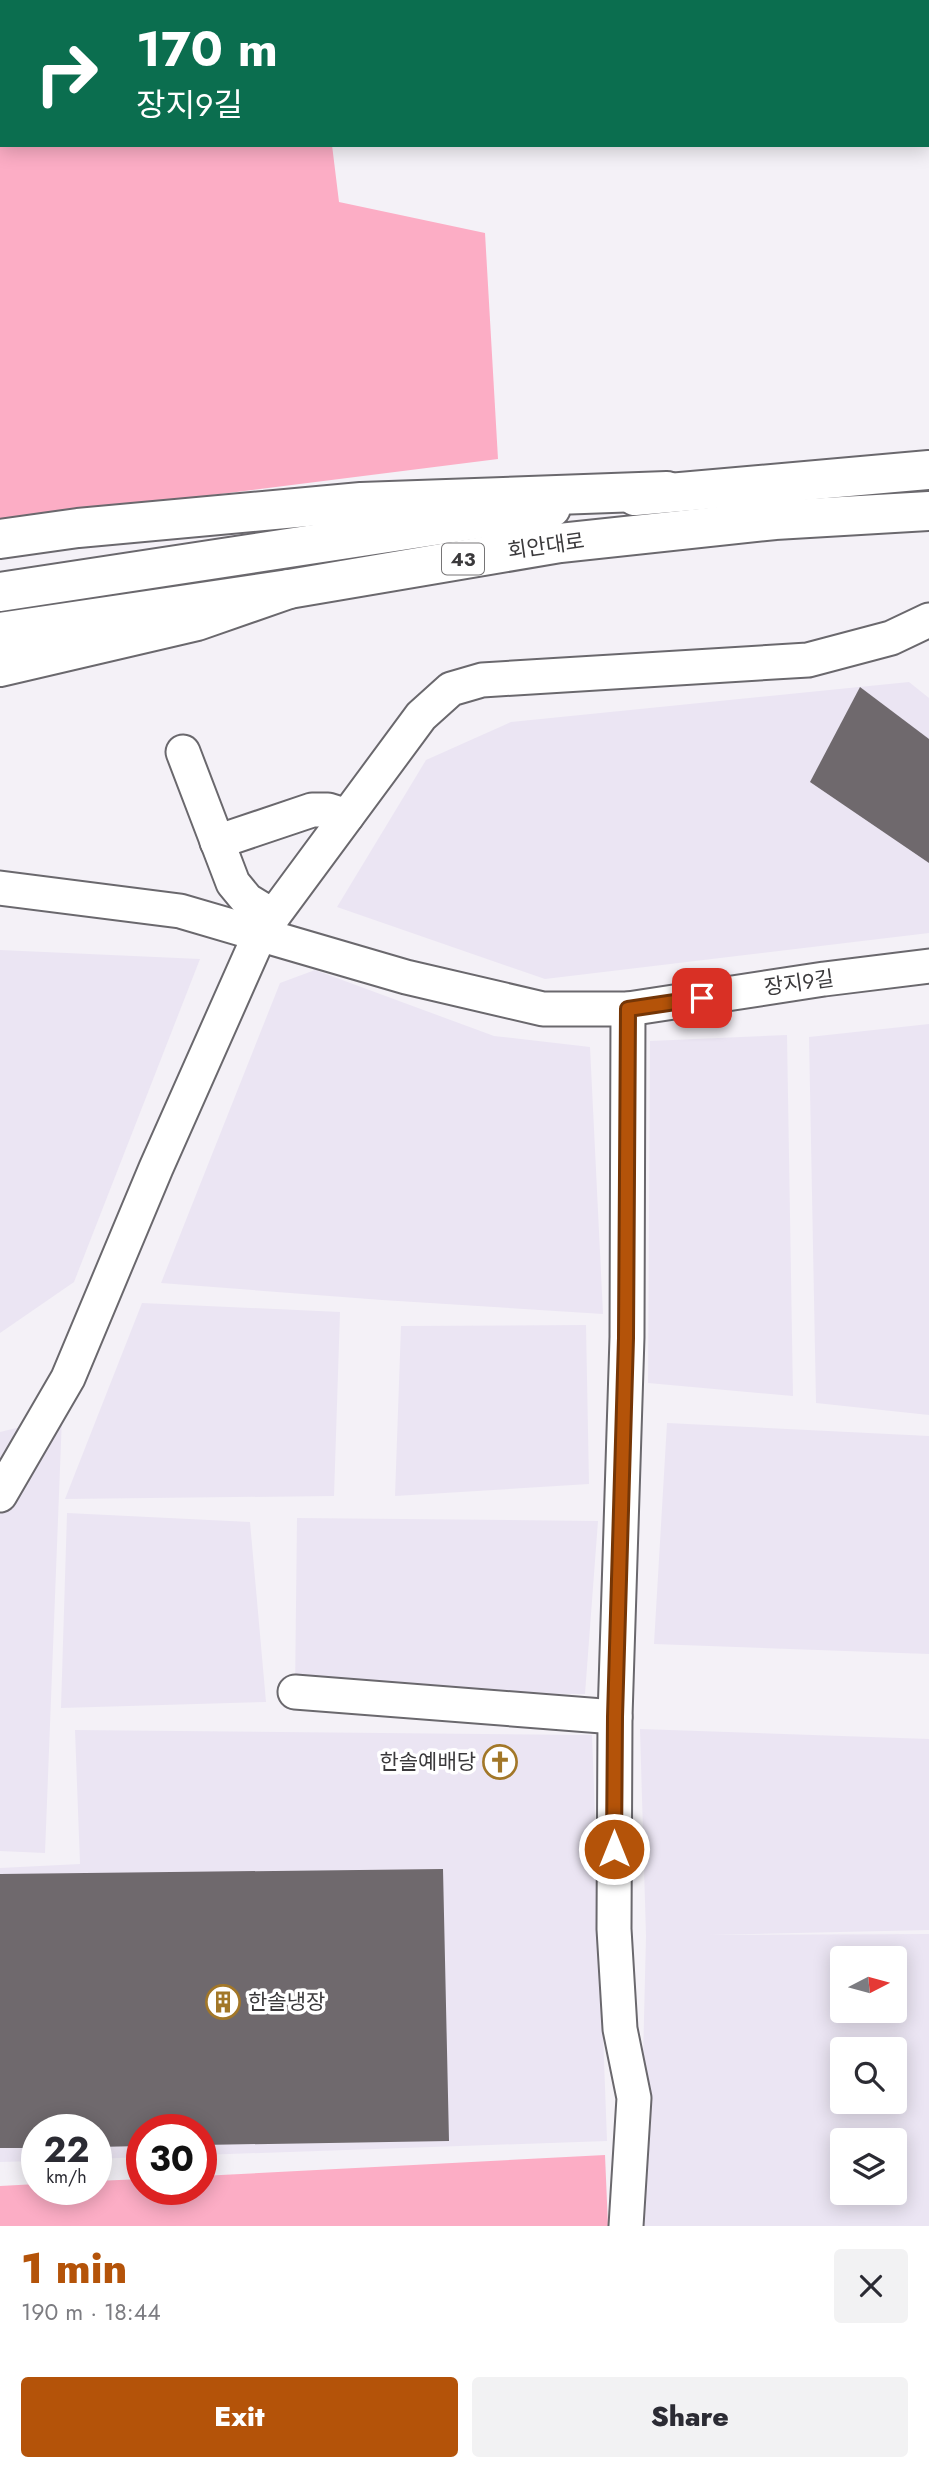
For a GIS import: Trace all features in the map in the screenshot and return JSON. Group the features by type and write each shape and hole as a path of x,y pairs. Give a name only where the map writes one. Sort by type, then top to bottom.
{"main road":[{"name":"회안대로","path":"0,592 667,491 929,470"},
{"path":"0,539 78,528 361,502 667,491"},
{"name":"회안대로","path":"0,632 289,589 560,543 775,520 929,511"},
{"path":"0,667 197,621 289,589"}],"street":[{"path":"0,1495 68,1378 156,1168 267,925 421,716 451,689 482,680 808,660 891,638 929,620"},
{"path":"183,752 233,883 267,925"},
{"path":"217,842 312,810 328,810 347,816"},
{"path":"0,888 267,925"},
{"name":"장지9길","path":"267,925 406,977 542,1009 628,1009 929,966"},
{"path":"626,2226 634,2098 620,2029 614,1929 615,1717 626,1365 628,1009"},
{"path":"295,1692 615,1717"}],"shaded area":[{"path":"0,147 332,147 339,202 485,233 498,459 0,522"},
{"path":"909,682 929,698 929,933 545,979 337,907 426,760 511,722"},
{"path":"0,950 200,959 74,1282 0,1333"},
{"path":"315,970 494,1036 590,1047 603,1314 161,1283 280,983"},
{"path":"929,1024 929,1415 816,1403 809,1037"},
{"path":"787,1035 793,1396 648,1383 650,1041"},
{"path":"142,1303 340,1312 334,1496 65,1499"},
{"path":"586,1325 589,1484 395,1496 401,1326"},
{"path":"62,1417 45,1853 0,1851 0,1432"},
{"path":"667,1423 929,1436 929,1654 654,1644"},
{"path":"67,1513 250,1522 266,1702 61,1708"},
{"path":"297,1518 598,1521 585,1694 295,1692"},
{"path":"640,1729 929,1739 929,1930 708,1935 929,1934 929,2226 639,2226 646,1936"},
{"path":"75,1730 592,1735 607,2141 217,2154 217,2114 126,2114 126,2158 112,2158 112,2114 21,2114 21,2161 0,2162 0,1868 80,1864"},
{"path":"605,2155 608,2226 0,2226 0,2186 21,2185 21,2205 112,2205 112,2180 126,2180 126,2205 217,2205 217,2175"}],"building":[{"path":"860,687 929,739 929,863 810,782"},
{"name":"한솔냉장","path":"443,1869 449,2141 217,2145 217,2114 126,2114 126,2146 112,2147 112,2114 21,2114 21,2148 0,2148 0,1874"}],"place":[{"name":"한솔예배당","path":"500,1762"},
{"name":"한솔냉장","path":"223,2002"}],"route":[{"path":"614,1849 626,1338 628,1009 702,998"}]}
